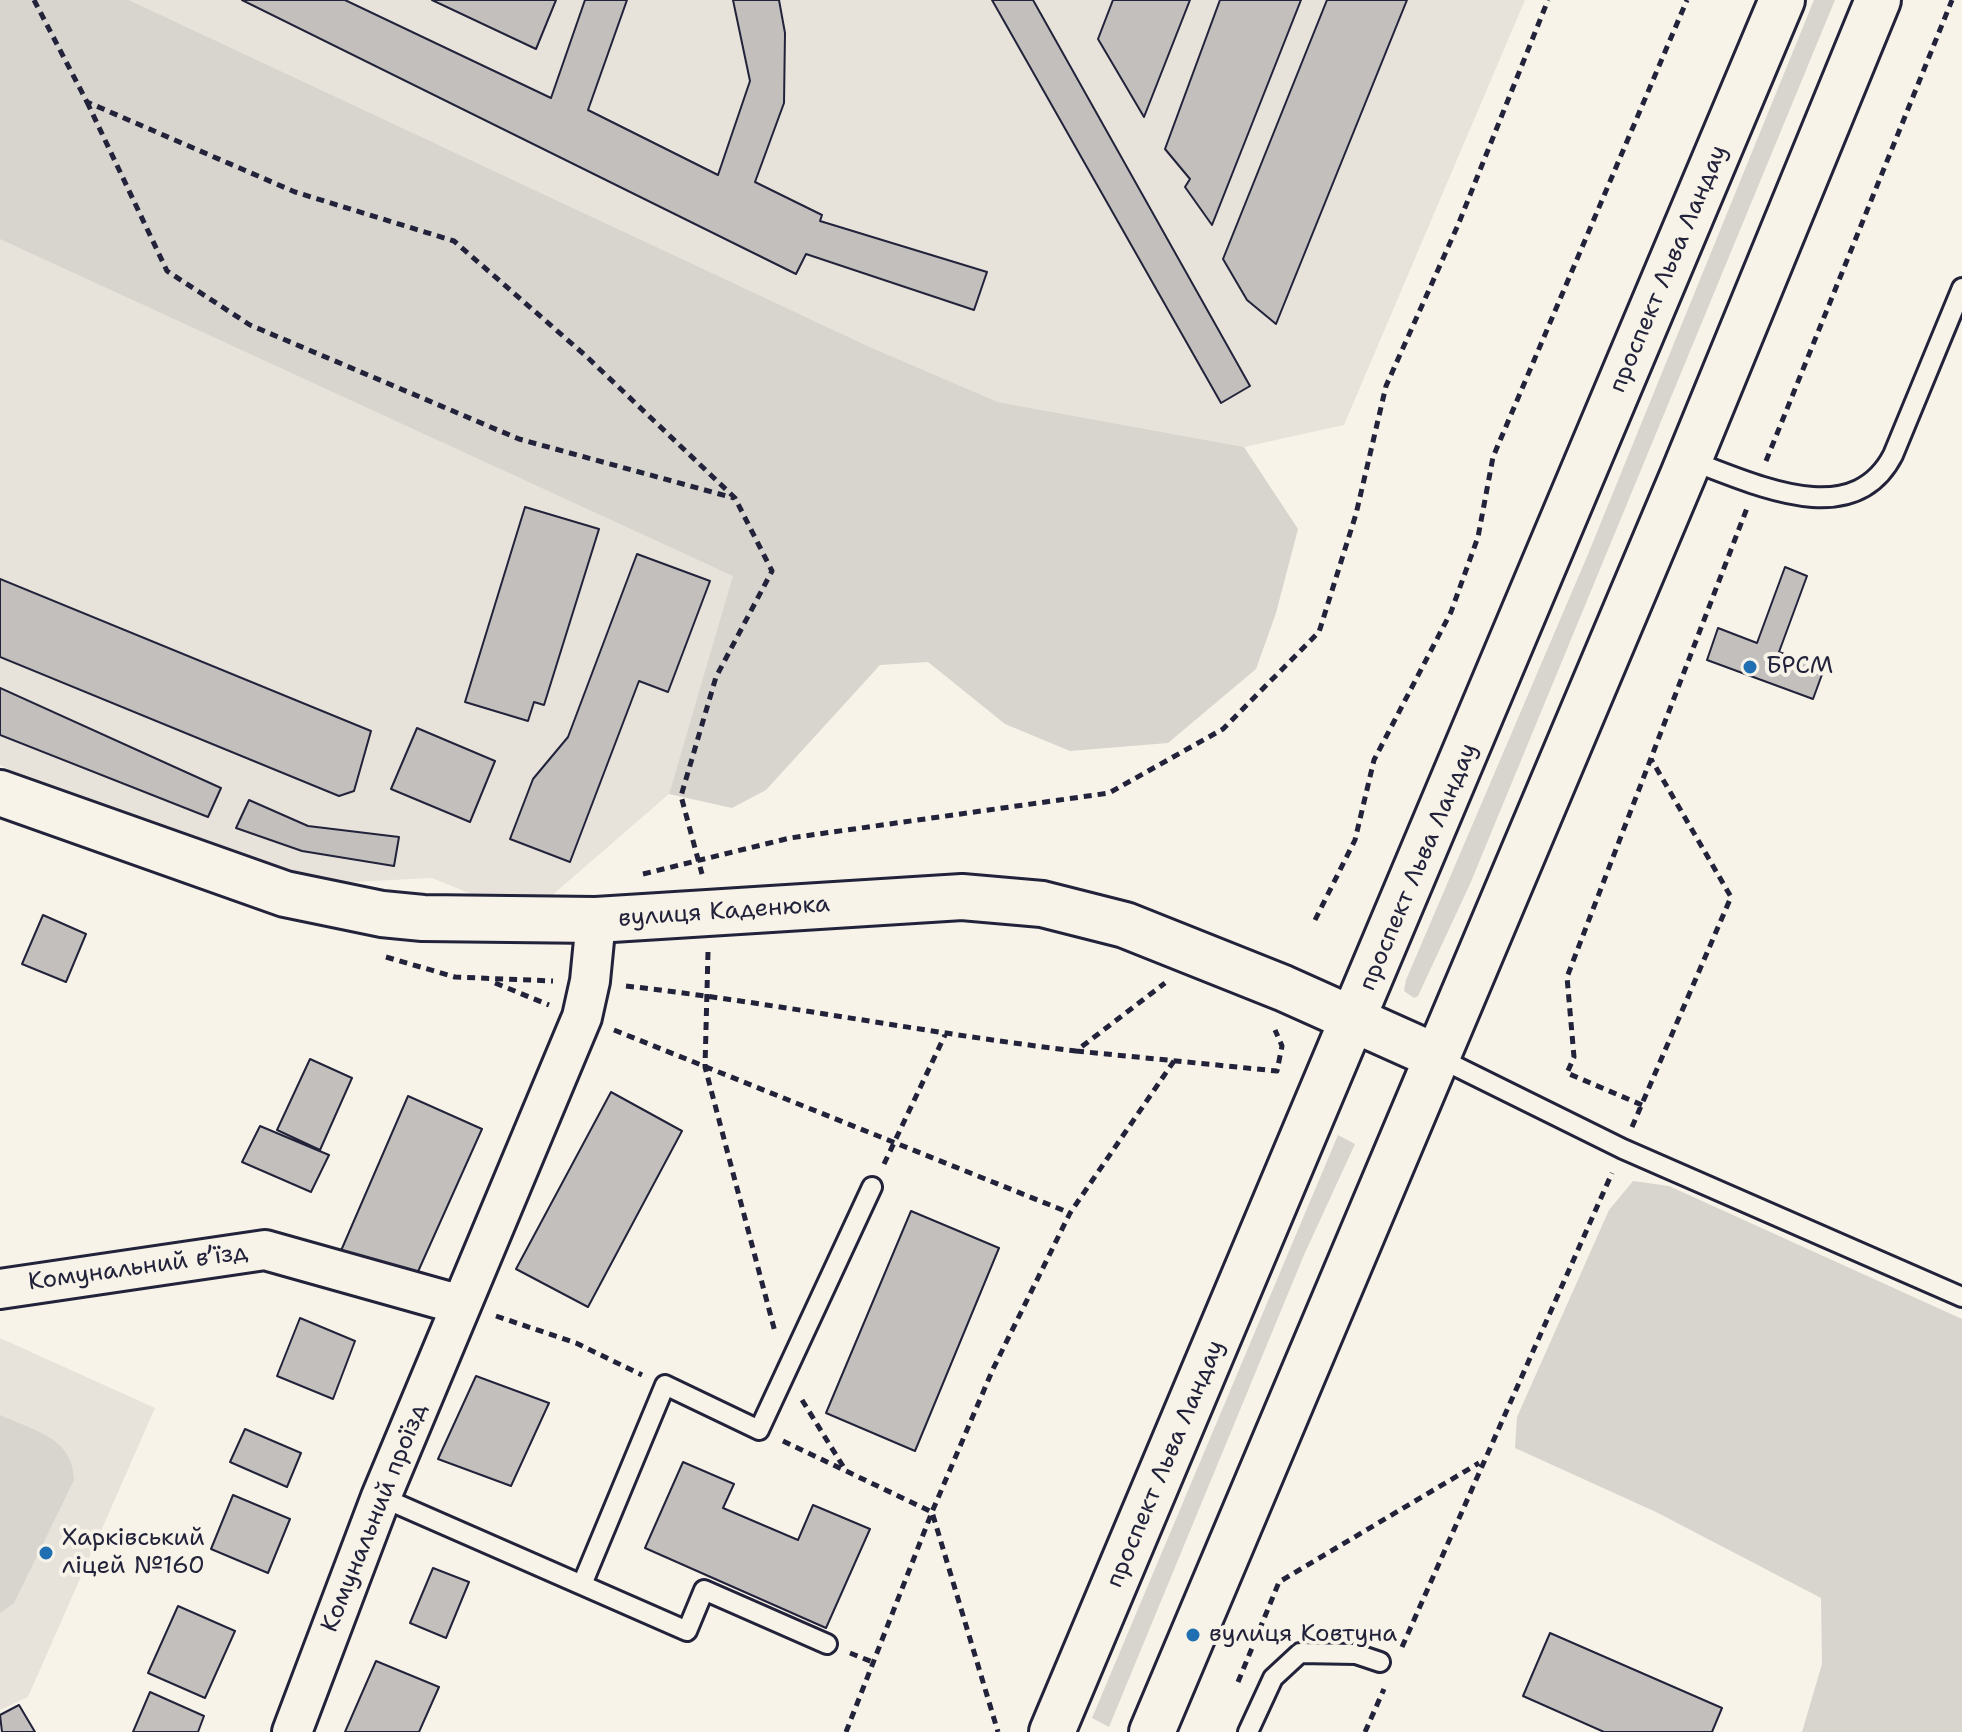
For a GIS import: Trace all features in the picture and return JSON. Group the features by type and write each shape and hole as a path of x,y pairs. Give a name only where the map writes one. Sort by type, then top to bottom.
{"main road":[{"name":"проспект Льва Ландау","path":"1052,1732 1782,0"},
{"path":"1152,1732 1689,460 1878,0"},
{"name":"вулиця Каденюка","path":"0,793 255,884 349,910 423,918 596,920 962,897 1042,904 1125,925 1355,1018 1437,1057"}],"street":[{"name":"Комунальний проїзд","path":"292,1732 381,1497 586,999 596,920"},
{"name":"Комунальний в’їзд","path":"0,1289 265,1250 461,1305"}],"lane":[{"path":"1689,460 1799,495 1831,498 1863,490 1885,471 1893,455 1962,288"},
{"path":"1437,1057 1623,1149 1962,1297"},
{"path":"583,1582 665,1385 759,1430 872,1187"},
{"path":"381,1497 583,1582 687,1631 704,1590 827,1644"},
{"path":"1248,1732 1273,1678 1300,1653 1356,1654 1389,1666"}],"path":[{"path":"34,0 87,102 167,271 250,325 519,439 735,498"},
{"path":"596,920 617,882 700,858 790,838 1109,793 1223,729 1319,632 1356,514 1386,386 1458,225 1548,0"},
{"path":"1315,920 1355,840 1374,760 1451,612 1478,537 1493,457 1687,0"},
{"path":"87,102 295,192 454,241 586,356 735,498 772,571 716,677 681,796 700,858 707,913 709,995 705,1067 786,1375 846,1471"},
{"path":"1365,1732 1389,1666 1623,1149 1731,897 1650,758"},
{"path":"381,955 455,977 586,999 709,995 945,1035 1277,1071 1282,1046 1272,1027"},
{"path":"1567,977 1574,1057 1567,1073 1642,1105"},
{"path":"489,981 586,999 705,1067 1070,1213"},
{"path":"1076,1051 1166,982 1181,987"},
{"path":"872,1187 945,1035"},
{"path":"846,1732 932,1512 993,1369 1070,1213 1174,1061"},
{"path":"461,1305 576,1343 665,1385"},
{"path":"759,1430 932,1512 998,1732"},
{"path":"1237,1684 1279,1582 1482,1461"}],"shaded area":[{"path":"0,0 129,0 870,347 998,402 1244,447 1298,529 1276,613 1256,669 1168,743 1070,751 1005,724 928,662 880,665 766,790 732,808 669,794 733,576 0,239"},
{"path":"129,0 1525,0 1344,425 1244,447 998,402 870,347"},
{"path":"1814,0 1835,0 1470,884 1418,996 1414,998 1404,991 1406,980 1586,559"},
{"path":"0,238 734,576 669,794 527,917 432,878 275,886 0,765"},
{"path":"1338,1135 1355,1144 1304,1255 1109,1727 1092,1718"},
{"path":"1633,1181 1669,1186 1962,1319 1962,1732 1802,1732 1822,1664 1821,1598 1656,1512 1515,1448 1517,1417 1609,1210"},
{"name":"Харківський ліцей №160","path":"0,1338 155,1408 28,1697 0,1710"},
{"path":"0,1415 38,1431 59,1445 67,1454 74,1480 14,1603 0,1613"}],"building":[{"path":"242,0 345,0 551,98 585,0 627,0 588,110 718,175 750,81 733,0 779,0 785,33 784,103 755,182 822,215 820,221 987,272 974,310 806,254 796,274"},
{"path":"432,0 556,0 536,49"},
{"path":"992,0 1033,0 1250,386 1221,403"},
{"path":"1113,0 1190,0 1144,117 1098,39"},
{"path":"1220,0 1301,0 1212,225 1185,187 1190,179 1165,149"},
{"path":"1327,0 1407,0 1276,324 1247,300 1223,259"},
{"path":"525,507 599,529 544,705 534,702 528,721 465,702"},
{"path":"637,554 710,581 668,692 639,681 570,862 510,839 533,779 568,737"},
{"path":"1785,567 1807,576 1779,652 1824,669 1813,699 1707,660 1718,628 1757,643"},
{"path":"0,579 371,731 354,791 339,796 0,657"},
{"path":"0,688 221,788 208,817 0,735"},
{"path":"417,728 495,761 470,822 391,789"},
{"path":"249,800 308,826 399,837 394,866 302,851 236,828"},
{"path":"43,915 86,934 66,982 22,964"},
{"path":"310,1059 352,1078 320,1150 277,1130"},
{"path":"611,1092 682,1131 588,1307 516,1269"},
{"path":"408,1096 482,1129 412,1285 340,1253"},
{"path":"260,1126 329,1155 311,1192 242,1162"},
{"path":"911,1211 999,1248 915,1451 826,1413"},
{"path":"300,1318 355,1341 333,1399 277,1376"},
{"path":"476,1376 549,1403 511,1486 438,1459"},
{"path":"245,1429 301,1453 287,1487 230,1462"},
{"path":"683,1462 734,1484 723,1508 798,1540 813,1505 870,1529 826,1628 645,1548"},
{"path":"233,1495 290,1519 268,1573 211,1549"},
{"path":"433,1568 469,1582 446,1638 410,1623"},
{"path":"178,1606 235,1631 205,1698 148,1673"},
{"path":"1550,1633 1722,1708 1712,1732 1604,1732 1523,1696"},
{"path":"376,1661 439,1687 419,1732 345,1732"},
{"path":"150,1692 204,1716 198,1732 133,1732"},
{"path":"19,1705 35,1732 2,1732 0,1715"}],"place":[{"name":"БРСМ","path":"1750,667"},
{"name":"Харківський ліцей №160","path":"46,1553"},
{"name":"вулиця Ковтуна","path":"1193,1635"}]}
